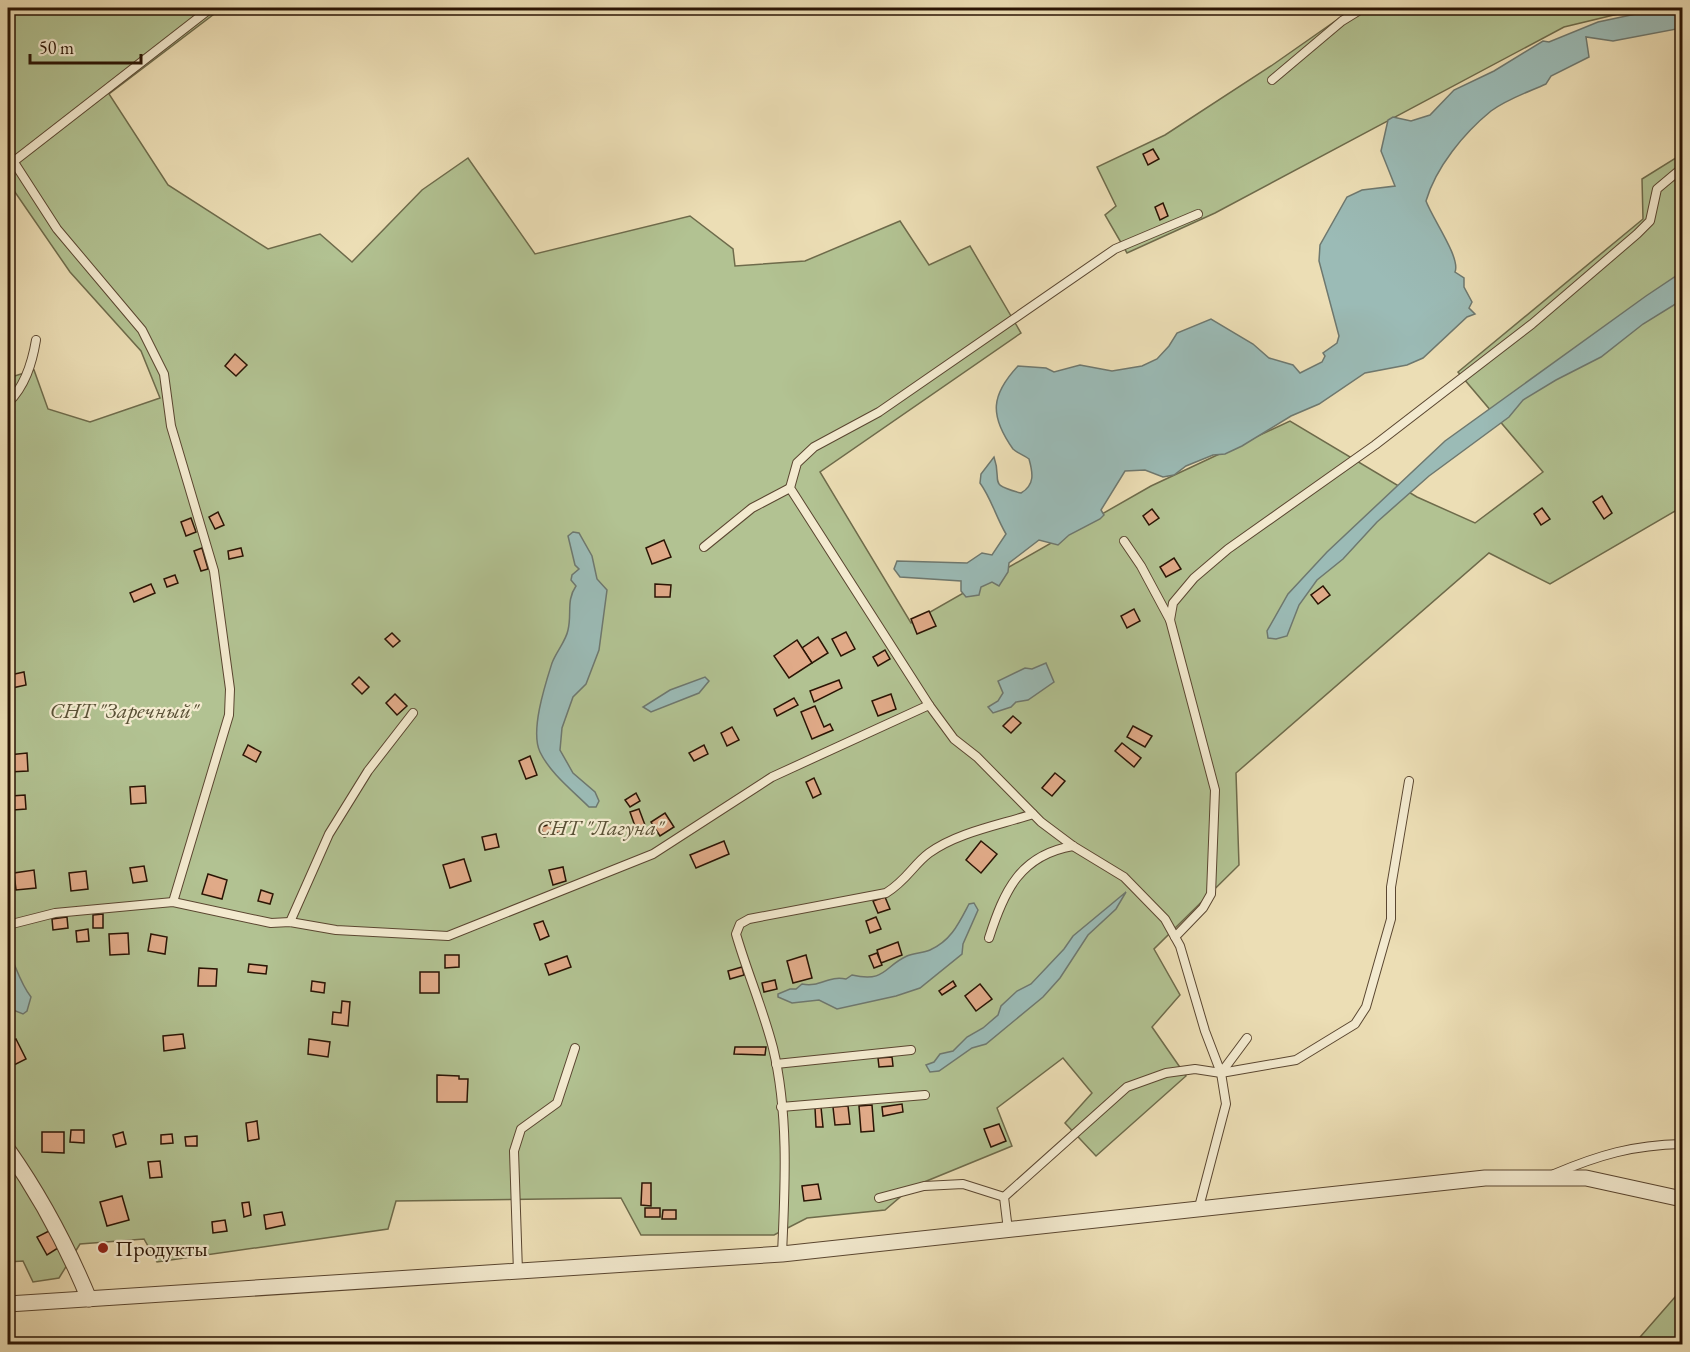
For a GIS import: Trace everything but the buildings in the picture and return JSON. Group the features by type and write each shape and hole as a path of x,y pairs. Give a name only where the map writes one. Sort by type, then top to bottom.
{"street":[{"path":"8,1150 29,1180 64,1241 89,1299"},
{"path":"8,1304 782,1254 1199,1207 1485,1178 1550,1176 1598,1180 1683,1199"}],"lane":[{"path":"13,162 211,8"},
{"path":"1272,80 1342,21 1363,8"},
{"path":"8,153 57,228 142,330 164,374 171,426 214,571 230,689 230,715 173,903"},
{"path":"1170,620 1173,603 1202,571 1375,445 1532,324 1637,234 1650,221 1657,189 1683,168"},
{"path":"704,547 752,508 790,488 797,463 814,447 879,412 1115,249 1198,214"},
{"path":"8,404 24,381 32,362 36,340"},
{"path":"790,488 929,705 954,739 977,758 1033,814 1073,846 1124,877 1165,919 1175,937 1221,1073 1226,1104 1199,1207"},
{"path":"1124,541 1141,566 1170,620 1215,790 1210,894 1203,908 1175,937"},
{"path":"8,925 55,914 173,903 271,923 290,922 336,930 428,937 448,936 653,854 772,777 929,705"},
{"path":"290,922 329,834 368,771 413,713"},
{"path":"1004,1197 1127,1087 1166,1073 1195,1069 1221,1073 1296,1060 1355,1024 1366,1007 1391,919 1391,887 1409,781"},
{"path":"782,1254 785,1198 781,1107 776,1064 736,934 740,924 759,917 886,893 902,884 928,854 948,842 1033,814"},
{"path":"989,938 996,916 1023,869 1051,850 1073,846"},
{"path":"1221,1073 1247,1038"},
{"path":"518,1272 514,1151 517,1137 527,1123 557,1103 575,1048"},
{"path":"776,1064 911,1050"},
{"path":"781,1107 925,1095"},
{"path":"1550,1176 1599,1155 1646,1144 1683,1144"},
{"path":"879,1198 924,1186 963,1184 1004,1197"},
{"path":"1004,1197 1008,1230"}],"green space":[{"name":"СНТ \"Лагуна\"","path":"8,8 222,8 109,94 168,185 268,249 320,234 352,262 422,190 468,158 535,254 690,216 733,249 735,266 805,261 900,221 929,265 970,246 1021,333 820,472 911,623 1151,486 1290,421 1417,497 1475,523 1543,472 1458,372 1643,219 1642,179 1682,154 1682,507 1550,584 1489,553 1236,773 1239,865 1154,949 1180,995 1152,1027 1186,1076 1096,1156 1065,1123 1092,1093 1063,1058 997,1108 1012,1146 912,1187 885,1210 807,1218 774,1235 641,1235 621,1198 396,1201 388,1229 157,1262 144,1239 80,1244 59,1278 33,1282 23,1261 8,1262 8,378 34,370 48,409 90,422 160,398 141,351 70,272 8,182"},
{"path":"1354,8 1643,8 1564,27 1215,213 1127,253 1105,215 1116,206 1097,167 1165,135 1271,66"},
{"path":"1682,1289 1682,1344 1634,1344"}],"water":[{"path":"1664,8 1682,8 1682,28 1613,41 1586,37 1589,57 1551,76 1546,84 1511,99 1491,111 1461,140 1444,163 1426,201 1454,257 1455,272 1464,278 1464,287 1472,302 1469,308 1475,314 1467,317 1423,358 1407,365 1365,373 1319,404 1291,416 1242,446 1225,454 1213,455 1186,466 1174,475 1163,477 1145,470 1125,471 1101,510 1104,515 1100,519 1069,535 1058,545 1039,540 1009,563 1008,572 999,586 992,582 981,587 979,595 966,597 961,591 961,581 900,577 894,569 897,561 967,563 982,553 992,555 1006,534 980,483 981,474 994,457 999,485 1021,493 1031,482 1029,459 1013,449 1005,437 997,415 996,406 1002,386 1018,366 1046,368 1054,372 1080,365 1112,371 1142,366 1157,359 1177,333 1211,319 1253,344 1269,358 1293,365 1300,373 1322,362 1325,356 1323,353 1337,343 1339,336 1319,261 1320,245 1347,197 1362,190 1395,186 1381,151 1388,120 1393,117 1411,121 1430,115 1454,90 1494,71 1543,41 1549,42 1598,22"},
{"path":"1682,272 1682,300 1643,324 1601,357 1523,400 1509,417 1429,476 1377,522 1343,559 1317,580 1299,605 1287,636 1276,639 1268,638 1267,631 1288,594 1327,552 1445,441"},
{"path":"573,532 579,533 592,556 597,579 607,590 599,650 586,684 573,697 562,728 560,750 573,773 595,792 599,801 596,807 589,807 556,774 544,760 537,743 542,695 552,663 567,634 570,602 576,586 571,580 572,575 579,569 575,565 568,536"},
{"path":"1046,663 1054,682 1028,700 1016,702 1011,707 993,713 988,707 998,701 1003,693 998,681 1025,668 1032,669"},
{"path":"705,677 709,681 699,693 651,712 643,707 670,690"},
{"path":"1126,892 1116,909 1088,935 1060,978 1043,997 986,1044 972,1048 939,1071 930,1072 926,1065 934,1062 940,1054 953,1051 967,1037 983,1028 998,1015 1001,1006 1017,991 1031,984 1073,936"},
{"path":"974,903 978,910 963,944 962,954 920,988 896,996 837,1009 819,1000 792,1003 778,997 778,994 796,989 802,984 846,979 852,975 872,977 878,975 907,956 930,950 944,942 954,931 969,904"},
{"path":"8,950 31,997 27,1011 23,1014 8,1008"}],"place":[{"name":"Продукты","path":"103,1248"}],"park label":[{"name":"СНТ \"Заречный\"","path":"124,710"}]}
